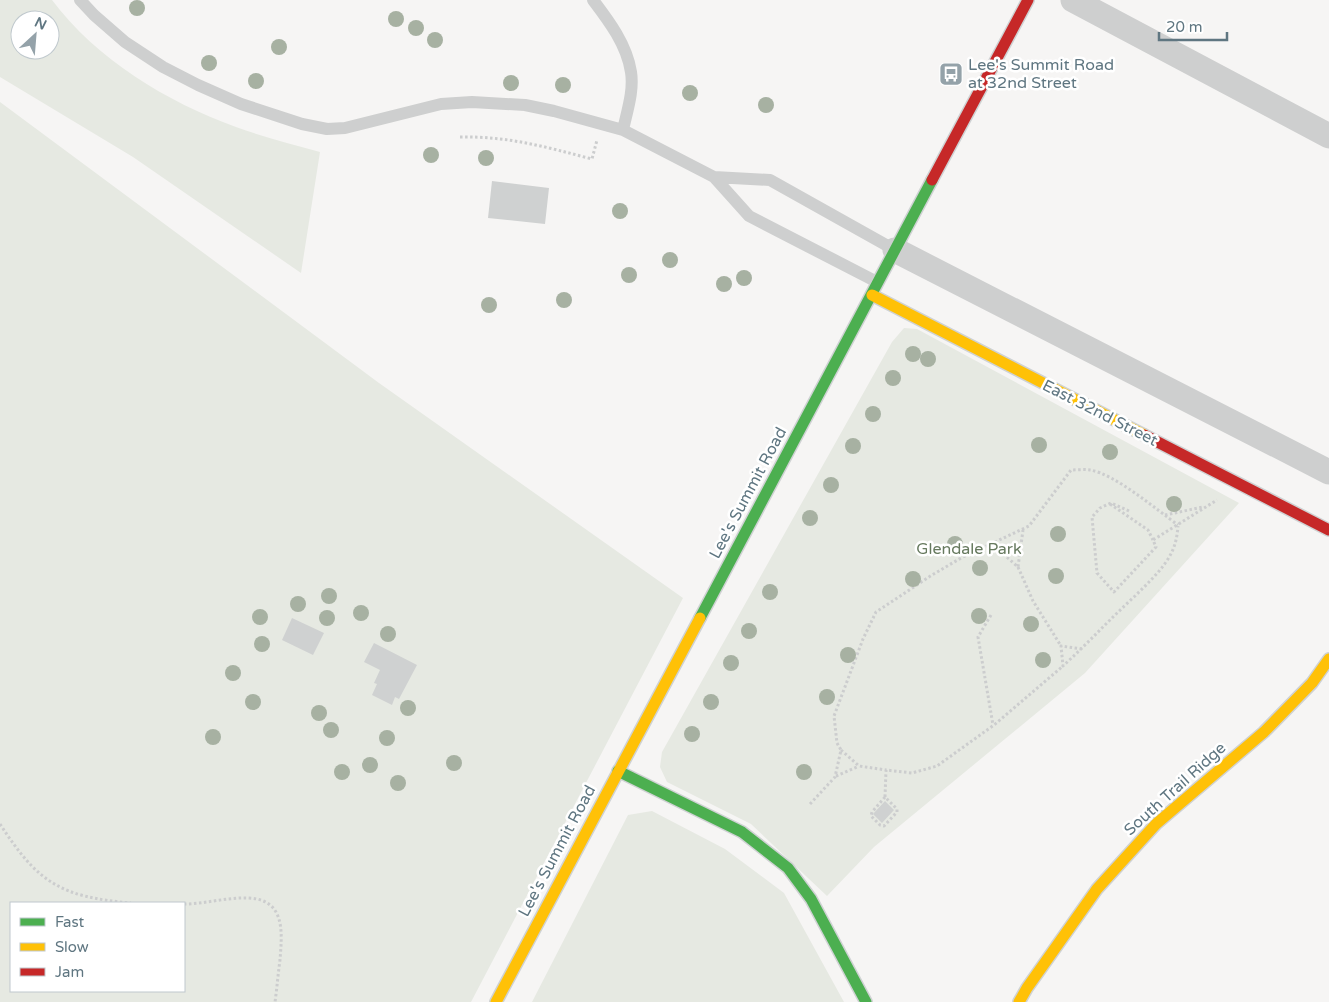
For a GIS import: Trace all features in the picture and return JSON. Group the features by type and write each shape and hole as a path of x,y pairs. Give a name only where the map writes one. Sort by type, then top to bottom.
{"street":[{"name":"Lee's Summit Road","path":"496,1002 872,295 876,282 895,250 1028,0"},
{"path":"1073,0 1329,136"},
{"path":"895,250 1329,472"},
{"name":"East 32nd Street","path":"872,295 1329,530"},
{"name":"South Trail Ridge","path":"1019,1002 1096,889 1156,824 1264,732 1312,683 1329,659"},
{"path":"618,772 742,832 788,868 811,899 866,1002"}],"lane":[{"path":"80,0 125,42 163,67 241,104 302,124 327,129 345,128 441,104 472,102 525,105 623,130 714,177 749,216 876,282"},
{"path":"593,0 606,17 628,57 631,73 631,90 623,130"},
{"path":"714,177 770,180 895,250"}],"path":[{"path":"460,137 495,137 517,140 592,159 602,124"},
{"path":"859,766 841,750 837,743 834,716 863,639 876,612 954,562 1029,526 1071,470 1089,470 1105,474 1178,525"},
{"path":"1153,540 1224,495 1235,482"},
{"path":"1109,504 1148,530 1156,547 1114,592 1098,573 1092,517 1100,508 1109,504 1129,511"},
{"path":"1164,515 1206,507"},
{"path":"810,804 835,777 859,766 912,773 938,766 994,725 1082,649 1151,582 1168,559 1176,544 1178,525"},
{"path":"1018,567 1024,529"},
{"path":"992,544 1018,567 1033,601 1061,646 1063,666"},
{"path":"990,615 978,637 994,725"},
{"path":"1061,646 1082,649"},
{"path":"835,777 841,750"},
{"path":"885,797 897,809 897,812 884,826 880,826 871,816 872,812 885,797 886,770"},
{"path":"0,824 27,863 56,886 77,895 119,902"},
{"path":"185,904 244,898 260,899 269,903 279,919 282,932 275,1002"}],"green space":[{"path":"0,0 52,0 70,21 111,60 159,91 184,105 236,127 320,152 301,273 133,157 0,77"},
{"path":"0,102 379,383 683,598 471,1002 0,1002"},
{"name":"Glendale Park","path":"904,328 917,329 1239,503 1085,673 874,847 827,896 751,824 667,782 660,767 662,752 892,342"},
{"path":"652,811 725,849 784,893 844,1002 532,1002 628,815"}],"building":[{"path":"492,181 549,188 545,224 488,218"},
{"path":"292,618 324,633 313,655 282,640"},
{"path":"374,643 417,665 399,699 395,697 392,705 372,695 377,684 374,683 380,670 364,662"},
{"path":"885,801 894,810 882,823 873,814"}],"traffic: fast":[{"path":"700,618 932,180"},
{"path":"618,771 742,832 788,868 811,899 866,1002"}],"traffic: slow":[{"path":"872,295 1144,435"},
{"path":"496,1002 700,618"},
{"path":"1019,1002 1097,889 1156,824 1264,732 1312,683 1329,659"}],"traffic: jam":[{"path":"932,180 1028,0"},
{"path":"1144,435 1329,530"}],"place":[{"name":"Lee's Summit Road at 32nd Street","path":"951,74"}]}
